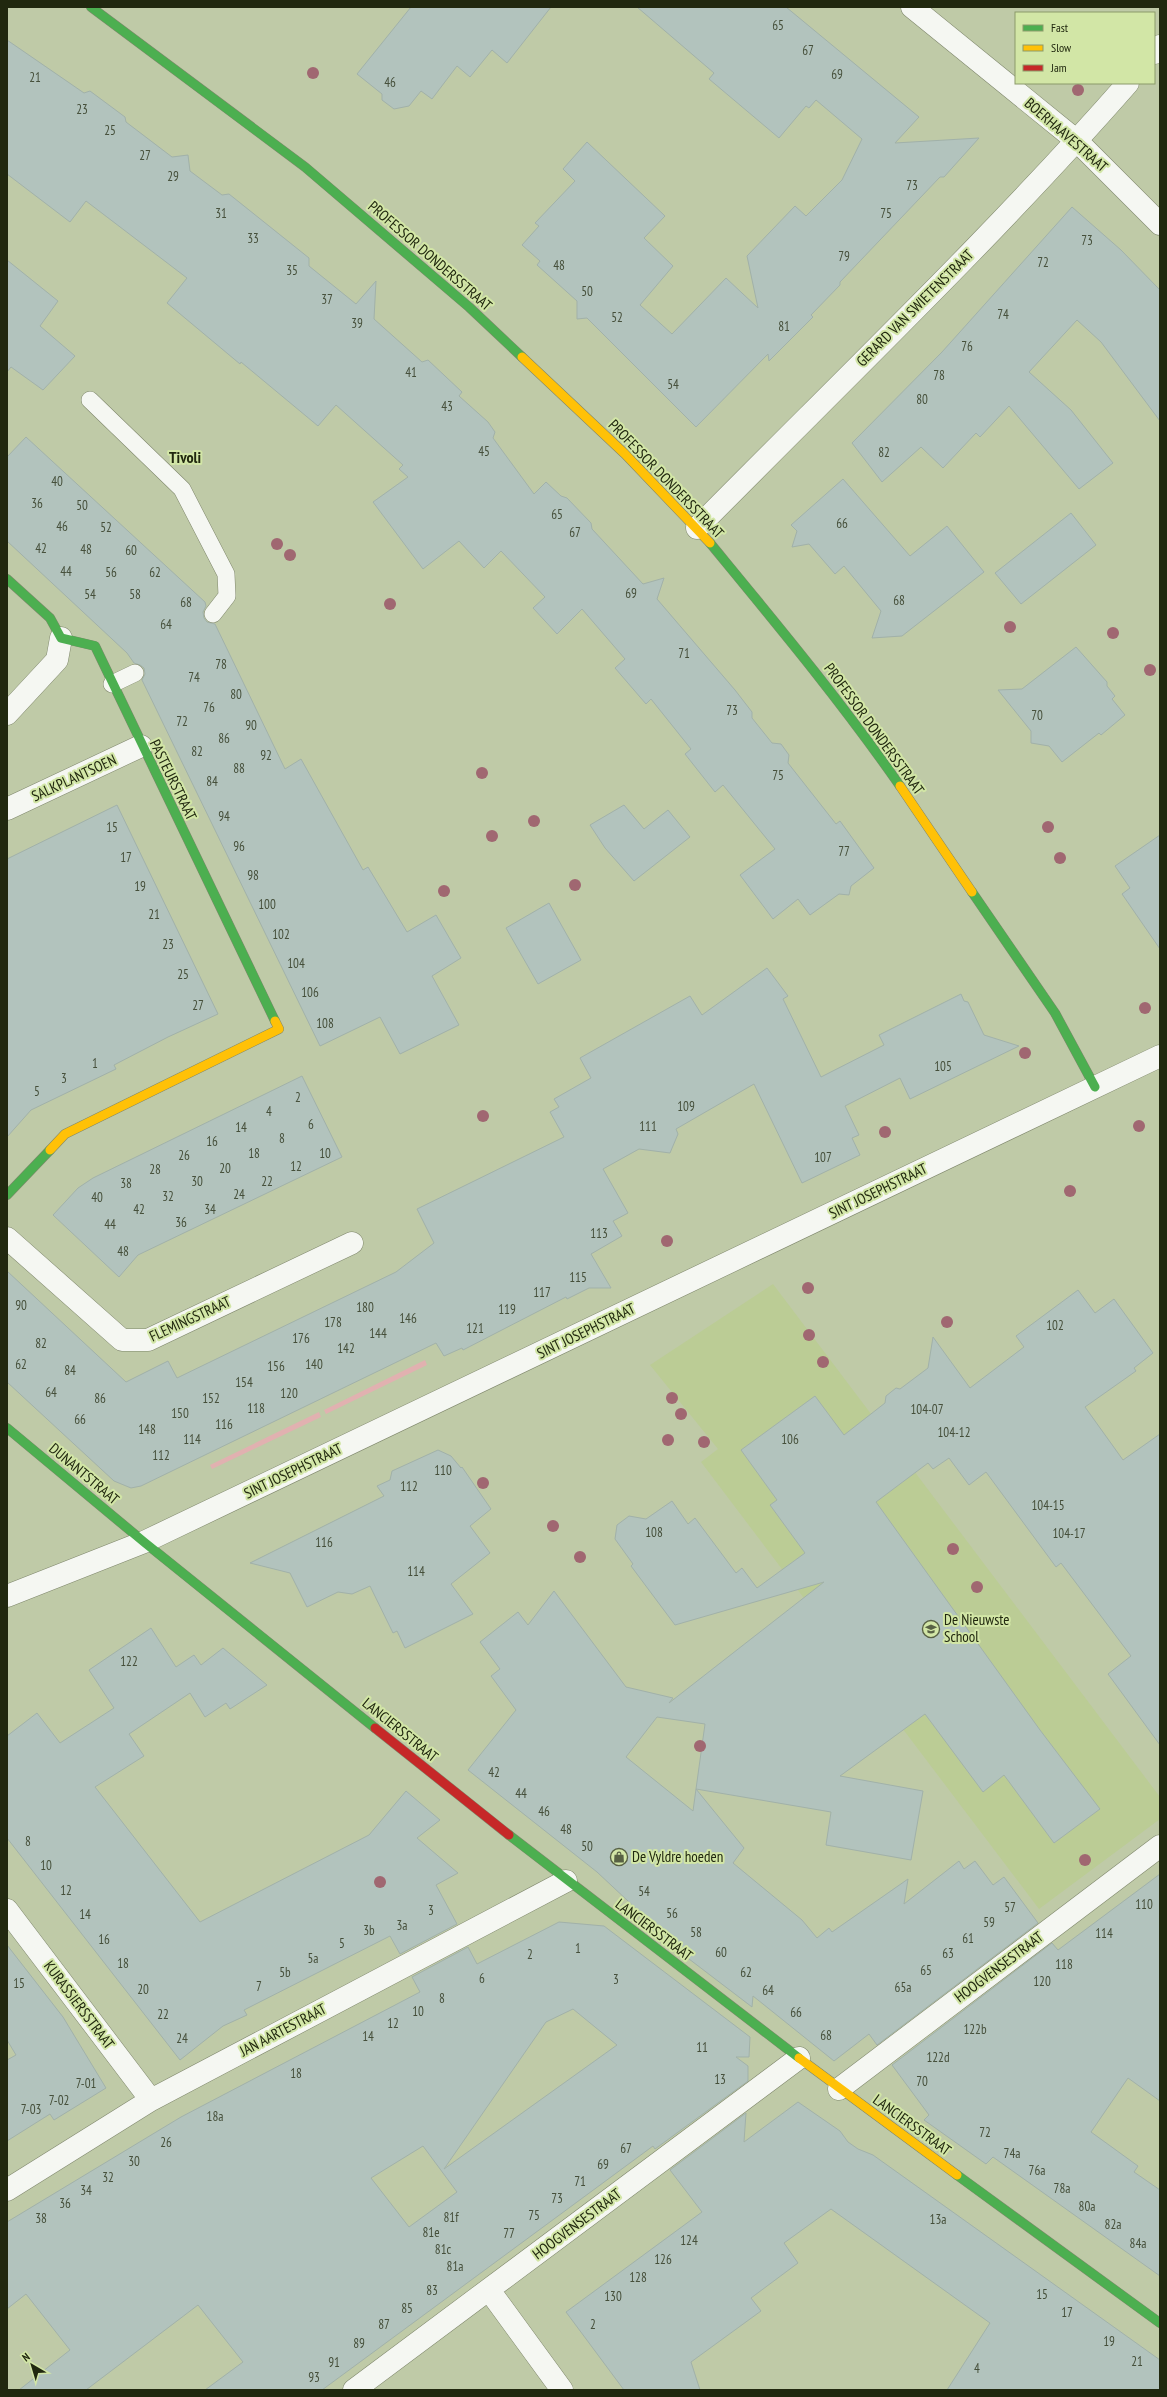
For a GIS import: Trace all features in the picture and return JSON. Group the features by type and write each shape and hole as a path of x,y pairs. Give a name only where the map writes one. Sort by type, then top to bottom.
{"street":[{"name":"PROFESSOR DONDERSSTRAAT","path":"91,7 305,167 469,307 625,454 697,528 786,635 872,746 1055,1013 1095,1087"},
{"name":"BOERHAAVESTRAAT","path":"912,7 1077,141 1160,224"},
{"name":"GERARD VAN SWIETENSTRAAT","path":"697,528 992,230 1077,141 1127,84"},
{"path":"7,578 50,618 61,638 57,660 7,714"},
{"name":"PASTEURSTRAAT","path":"7,1195 65,1134 279,1029 95,646 61,638"},
{"name":"SALKPLANTSOEN","path":"7,809 142,746"},
{"name":"SINT JOSEPHSTRAAT","path":"7,1596 144,1542 1160,1056"},
{"name":"FLEMINGSTRAAT","path":"7,1238 122,1340 148,1340 352,1243"},
{"name":"DUNANTSTRAAT","path":"7,1428 144,1542"},
{"name":"LANCIERSSTRAAT","path":"144,1542 566,1881 839,2089 1160,2323"},
{"name":"HOOGVENSESTRAAT","path":"839,2089 1160,1846"},
{"name":"JAN AARTESTRAAT","path":"7,2190 151,2100 566,1881"},
{"name":"KURASSIERSSTRAAT","path":"7,1910 151,2100"},
{"name":"HOOGVENSESTRAAT","path":"354,2390 798,2058"},
{"path":"489,2290 562,2390"}],"lane":[{"path":"90,400 182,489 226,574 227,596 213,614"},
{"path":"112,684 135,673"}],"shaded area":[{"name":"De Nieuwste School","path":"773,1284 1160,1797 1160,1819 1039,1909 701,1462 718,1449 650,1365"},
{"path":"425,1360 427,1365 326,1414 324,1410"},
{"path":"319,1412 321,1417 212,1469 210,1465"}],"building":[{"path":"411,7 551,7 507,63 492,50 470,77 457,66 432,99 421,91 409,106 394,109 382,100 382,94 357,74"},
{"path":"637,7 786,7 919,117 895,143 979,138 944,177 940,177 840,282 840,285 811,315 813,317 769,361 768,354 696,427 587,318 577,319 577,301 537,265 540,261 522,245 539,226 535,223 575,181 563,169 587,142 665,216 644,238 673,266 640,305 672,334 726,278 758,308 747,256 795,206 806,216 842,180 862,139 816,100 809,108 806,106 779,138 709,79 714,73"},
{"path":"7,40 84,93 90,91 125,117 126,122 172,157 188,155 190,171 222,195 229,194 309,258 309,266 356,304 376,281 374,319 422,362 428,360 462,392 459,396 488,422 495,432 493,438 534,494 546,482 561,496 567,498 591,523 592,529 643,584 664,578 657,599 735,690 752,712 752,718 772,743 781,744 789,755 788,763 836,824 840,821 874,868 851,886 849,895 839,894 810,915 798,899 773,919 740,875 775,849 723,785 715,792 685,754 691,749 651,699 646,704 615,668 625,659 582,609 557,634 533,608 545,597 501,551 484,568 459,541 423,569 373,502 408,477 399,469 403,465 336,405 318,426 241,362 240,364 167,303 187,278 86,201 70,222 7,174"},
{"path":"1072,207 1121,250 1160,290 1160,421 1101,342 1077,320 1029,372 1071,410 1113,463 1079,489 1009,406 980,437 976,433 943,468 921,447 882,482 852,443 942,352"},
{"path":"7,260 58,301 40,326 75,356 43,390 11,367 7,372"},
{"path":"26,437 205,602 206,606 203,612 204,618 207,622 215,624 285,769 301,759 363,870 368,867 407,932 436,915 461,958 432,976 459,1025 400,1054 380,1017 320,1046 142,680 145,674 144,668 134,663 127,653 7,541 7,457"},
{"path":"843,479 910,556 947,526 984,572 902,636 872,638 881,611 844,566 835,574 809,544 792,547 797,531 791,525"},
{"path":"1071,513 1096,545 1021,604 995,573"},
{"path":"1076,647 1107,682 1107,686 1115,696 1112,699 1125,715 1101,735 1099,733 1062,762 1049,746 1031,743 1031,731 998,690 1022,689"},
{"path":"117,805 218,1014 168,1037 114,1065 116,1069 31,1110 7,1137 7,859"},
{"path":"624,805 644,829 668,810 690,837 634,881 605,848 590,825"},
{"path":"1160,835 1160,949 1122,894 1130,888 1115,866"},
{"path":"549,903 581,960 538,984 506,928"},
{"path":"767,968 788,996 783,999 821,1077 884,1045 879,1035 961,994 964,1001 968,1002 984,1035 1019,1046 910,1099 900,1078 845,1106 859,1135 852,1138 860,1155 802,1183 754,1084 676,1129 678,1134 670,1153 639,1149 603,1169 628,1213 613,1221 622,1236 591,1254 611,1288 589,1288 567,1299 566,1297 463,1350 462,1348 444,1356 436,1343 141,1486 131,1488 114,1481 7,1382 7,1271 126,1382 168,1361 177,1378 396,1272 434,1243 417,1209 564,1137 550,1112 559,1107 554,1099 591,1078 580,1058 690,996 702,1015"},
{"path":"302,1076 342,1157 138,1255 119,1277 53,1215 78,1188 93,1178"},
{"path":"1078,1290 1095,1313 1114,1299 1153,1353 1134,1368 1136,1371 1085,1407 1123,1460 1160,1434 1160,1745 1108,1674 1131,1656 1061,1563 1056,1567 986,1472 969,1485 949,1458 933,1469 928,1463 876,1502 1040,1730 1100,1809 1054,1843 1004,1775 983,1792 925,1714 840,1776 923,1791 911,1860 826,1845 831,1812 696,1789 744,1848 733,1863 802,1920 817,1938 829,1928 832,1932 908,1879 904,1904 959,1861 964,1869 975,1861 993,1885 1004,1877 1038,1923 877,2045 869,2034 834,2061 753,1996 752,2007 651,1930 659,1930 597,1872 468,1770 516,1710 491,1676 500,1669 480,1642 518,1612 528,1625 554,1591 626,1687 673,1698 669,1703 824,1582 675,1625 631,1566 633,1564 615,1539 617,1525 629,1516 646,1519 672,1501 688,1524 695,1518 736,1573 742,1568 757,1588 805,1553 770,1505 777,1500 741,1450 815,1396 844,1435 885,1403 886,1396 896,1388 900,1389 928,1368 933,1337 970,1388 1024,1347 1016,1336","holes":["657,1717 705,1724 693,1811 626,1757"]},
{"path":"438,1450 451,1456 461,1468 462,1467 491,1509 470,1526 490,1553 451,1584 473,1614 405,1648 397,1631 393,1633 370,1586 352,1594 338,1592 307,1607 290,1573 250,1563 384,1496 377,1486 390,1480 392,1471"},
{"path":"151,1628 176,1667 194,1655 201,1665 223,1648 267,1685 230,1709 226,1703 205,1717 190,1693 129,1734 144,1756 95,1787 200,1922 369,1835 406,1791 440,1820 417,1838 458,1873 436,1885 457,1924 400,1954 390,1936 244,2010 247,2015 223,2026 180,2060 7,1838 7,1736 37,1713 60,1743 114,1708 89,1670"},
{"path":"1160,1874 1160,2101 1128,2078 1091,2132 1138,2166 1134,2172 1160,2190 1160,2276 993,2157 986,2164 924,2120 929,2115 892,2065 1052,1943 1058,1950"},
{"path":"559,1922 604,1926 750,2037 749,2057 736,2057 748,2066 748,2081 655,2149 653,2146 322,2390 205,2390 243,2362 198,2305 86,2390 19,2390 70,2350 26,2294 7,2309 7,2222 181,2117 420,1992 412,1977 468,1947 477,1964","holes":["573,2009 617,2045 444,2169 546,2022","423,2146 457,2192 409,2227 371,2178"]},
{"path":"7,1945 63,2017 106,2088 54,2120 50,2114 7,2141 7,2060 16,2055 7,2040"},
{"path":"798,2102 840,2131 848,2142 858,2149 873,2155 1160,2360 1160,2390 947,2390 990,2323 831,2209 784,2243 798,2263 751,2298 761,2311 691,2362 700,2390 624,2390 566,2312 702,2212 670,2170 746,2113 744,2142"}],"traffic: fast":[{"path":"91,7 305,167 469,307 522,357"},
{"path":"710,543 855,723 900,786"},
{"path":"7,579 50,618 61,638 95,646 275,1021"},
{"path":"972,892 1055,1013 1095,1087"},
{"path":"7,1195 50,1150"},
{"path":"7,1428 144,1542 375,1728"},
{"path":"509,1835 799,2058"},
{"path":"957,2175 1160,2323"}],"traffic: slow":[{"path":"522,357 625,454 710,543"},
{"path":"900,786 972,892"},
{"path":"50,1150 65,1134 279,1029 275,1021"},
{"path":"799,2058 957,2175"}],"traffic: jam":[{"path":"375,1728 509,1835"}],"place":[{"name":"De Nieuwste School","path":"931,1629"},
{"name":"De Vyldre hoeden","path":"619,1857"}],"district":[{"name":"Tivoli","path":"185,457"}]}
